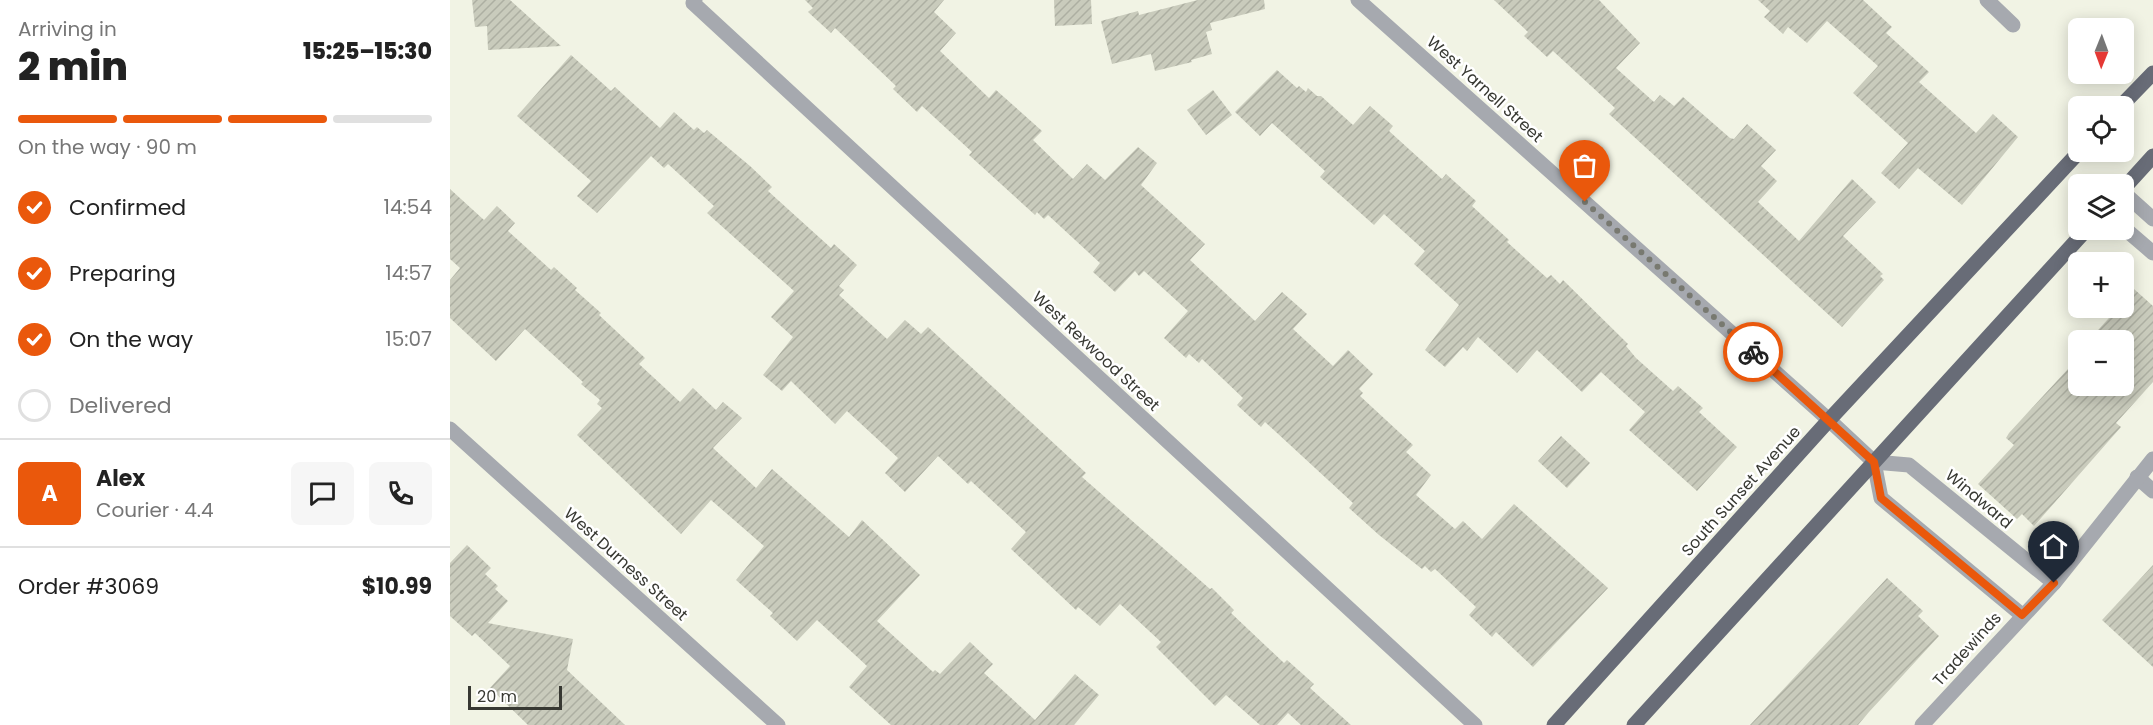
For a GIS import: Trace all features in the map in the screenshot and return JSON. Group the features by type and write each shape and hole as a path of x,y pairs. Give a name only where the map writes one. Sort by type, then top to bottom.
{"main road":[{"path":"2131,96 2153,73"},
{"path":"2134,177 2153,156"},
{"name":"South Sunset Avenue","path":"1554,725 1829,420 2070,162"},
{"path":"1634,725 2077,240"}],"street":[{"name":"West Yarnell Street","path":"1359,0 1829,420"},
{"path":"1987,0 2013,25"},
{"name":"West Rexwood Street","path":"694,2 1475,725"},
{"path":"2134,202 2153,219"},
{"path":"2134,237 2153,253"},
{"path":"1829,420 1874,462 1881,498 2022,615"},
{"name":"West Durness Street","path":"450,429 778,725"},
{"name":"Tradewinds","path":"1922,725 2054,583 2153,459"},
{"name":"Windward","path":"1874,462 1909,465 2054,583"},
{"path":"2137,477 2153,491"}],"building":[{"path":"472,0 510,0 561,46 488,50 487,26 475,27"},
{"path":"805,0 944,0 934,12 956,33 940,51 989,98 996,90 1042,131 1033,140 1073,179 1087,164 1105,180 1138,147 1157,163 1141,185 1205,244 1190,260 1255,321 1282,292 1307,314 1293,329 1333,366 1348,350 1373,374 1359,389 1363,393 1360,396 1413,445 1406,452 1431,475 1416,495 1455,529 1463,521 1482,539 1514,504 1608,588 1533,667 1496,632 1492,637 1469,615 1476,607 1435,569 1431,572 1425,566 1422,569 1379,535 1349,508 1353,503 1265,422 1261,427 1237,405 1243,398 1202,359 1199,363 1189,354 1186,358 1164,338 1188,311 1144,271 1139,276 1135,271 1115,292 1093,272 1100,263 1048,215 1044,219 1037,212 1035,215 969,155 972,152 922,106 917,112 893,89 896,86 835,28 831,33 808,12 813,8"},
{"path":"1054,0 1091,0 1092,24 1055,26"},
{"path":"1198,0 1264,0 1265,9 1210,23 1212,30 1206,32 1212,54 1191,60 1192,62 1155,71 1151,54 1112,64 1101,21 1138,11 1139,15"},
{"path":"1494,0 1599,0 1640,43 1616,68 1654,102 1660,95 1674,106 1683,97 1730,138 1734,139 1747,124 1776,150 1761,166 1777,181 1758,202 1799,241 1852,179 1876,202 1843,236 1883,274 1880,276 1884,280 1842,327 1609,114 1615,108 1553,51 1547,57 1524,36 1528,32"},
{"path":"1758,0 1863,0 1892,27 1886,33 1929,72 1919,82 1976,133 1993,114 2018,137 1962,205 1918,168 1899,189 1881,173 1908,143 1853,93 1878,66 1827,21 1807,43 1788,27 1783,34 1764,17 1770,11"},
{"path":"571,55 611,91 615,87 660,128 674,112 694,130 697,127 704,133 707,130 750,166 772,187 768,191 831,248 834,244 857,265 839,286 844,290 839,295 887,339 905,320 921,334 928,327 1086,473 1082,477 1210,589 1212,588 1234,610 1231,613 1284,663 1287,660 1314,684 1310,688 1351,725 1301,725 1288,713 1277,725 1260,725 1226,695 1215,706 1156,647 1161,642 1120,604 1100,626 1078,607 1076,610 1011,549 1026,532 971,481 968,484 938,456 905,492 885,473 898,458 847,411 835,424 791,381 782,391 763,375 793,337 771,317 794,291 707,213 714,206 668,164 664,168 651,156 597,213 577,196 591,181 517,116"},
{"path":"1277,70 1297,88 1299,86 1306,92 1308,88 1317,96 1321,96 1353,125 1370,106 1393,126 1389,131 1442,179 1446,174 1476,201 1472,206 1509,240 1507,242 1547,278 1551,275 1560,284 1563,280 1628,344 1626,346 1636,358 1673,391 1678,386 1703,408 1699,412 1737,447 1697,491 1629,430 1645,412 1601,372 1582,392 1537,350 1517,373 1478,337 1467,351 1463,347 1445,367 1425,350 1459,305 1414,264 1425,251 1384,214 1374,225 1320,177 1325,171 1272,123 1260,136 1235,112"},
{"path":"1213,90 1232,115 1206,135 1187,110"},
{"path":"450,189 484,220 497,206 515,223 508,231 551,270 554,267 577,288 575,290 601,313 599,315 645,358 639,364 680,402 693,388 716,410 723,402 742,418 713,448 756,488 772,469 849,537 862,520 920,575 877,621 933,672 935,670 940,674 970,642 993,664 984,673 1035,720 1075,674 1099,695 1074,725 891,725 849,687 867,666 817,620 797,641 770,616 773,613 736,580 764,546 711,500 681,534 577,435 602,408 597,404 600,400 581,384 583,382 525,329 496,361 450,318 450,280 460,268 450,259"},
{"path":"2134,289 2153,306 2153,382 2116,423 2121,427 2034,526 2022,514 2017,519 1978,484 2014,445 2006,438 2009,433 2068,369 2068,396 2134,396 2134,330 2098,330 2109,318 2134,318"},
{"path":"1561,436 1590,463 1567,488 1538,461"},
{"path":"467,545 491,568 485,574 498,586 495,589 508,601 488,623 573,639 567,670 625,725 528,725 490,688 510,666 475,633 472,636 450,616 450,563"},
{"path":"2153,565 2153,667 2102,620"},
{"path":"1887,578 1923,611 1918,616 1939,636 1858,725 1750,725"}],"way so far":[{"path":"1585,202 1753,352"}],"route":[{"path":"1753,352 1874,462 1881,498 2022,615 2054,583"}]}
